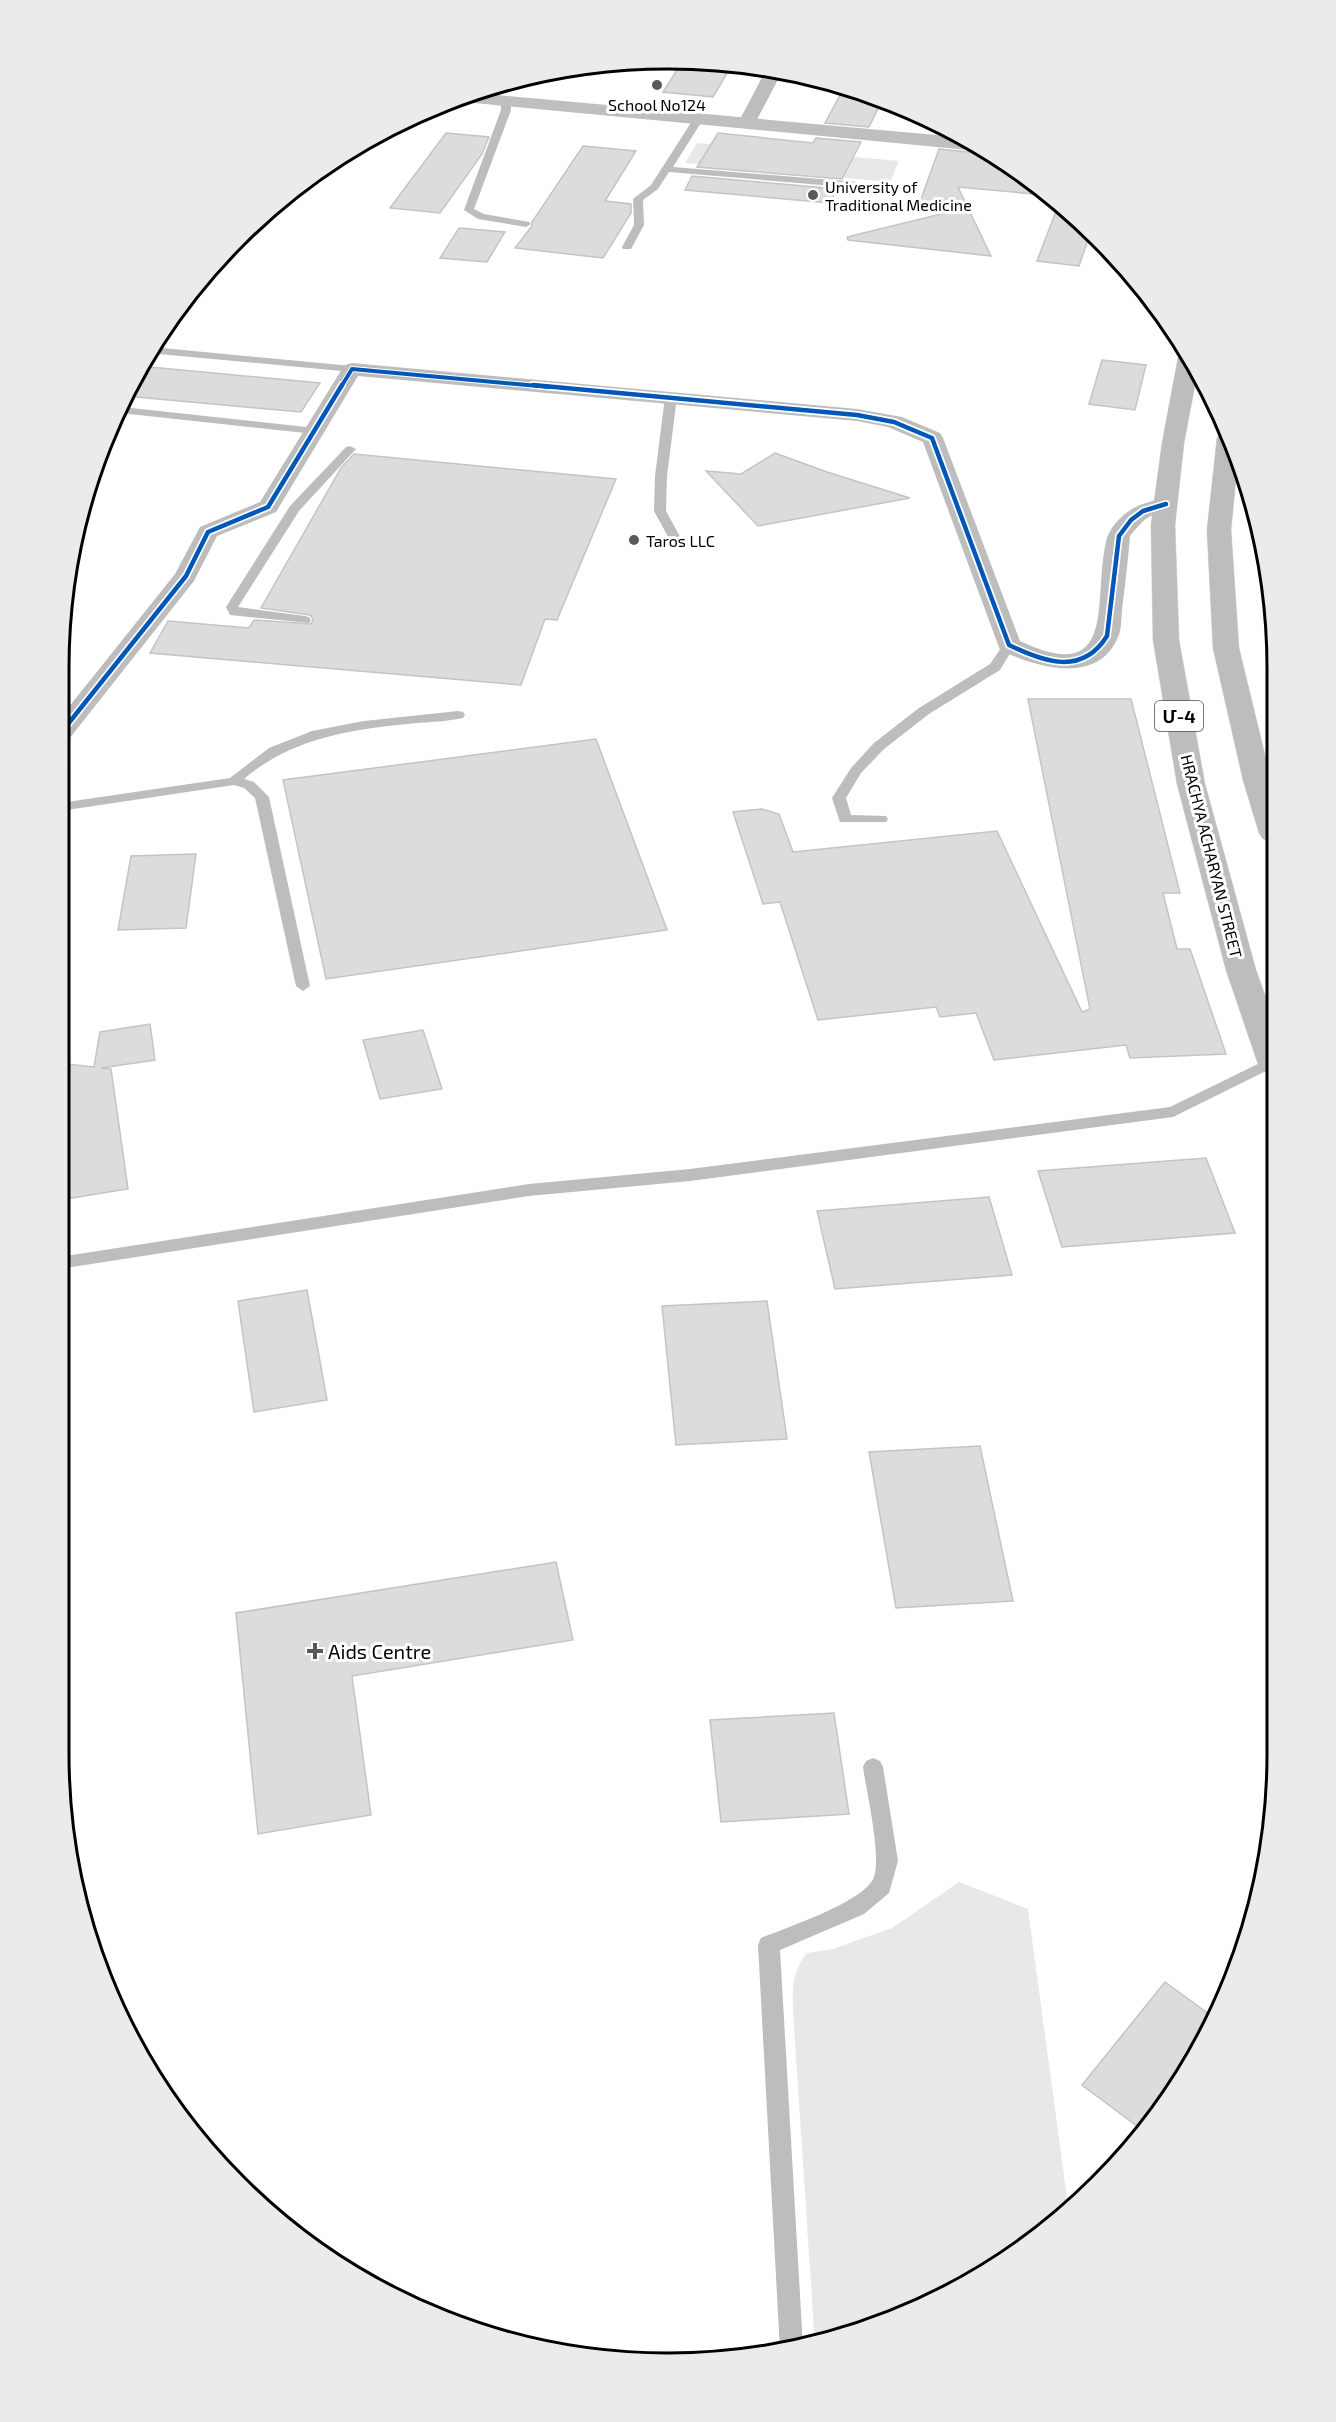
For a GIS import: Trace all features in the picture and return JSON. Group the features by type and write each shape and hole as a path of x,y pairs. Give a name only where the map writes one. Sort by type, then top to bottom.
{"highway":[{"name":"HRACHYA ACHARYAN STREET","path":"1187,368 1173,443 1163,525 1166,640 1191,784 1241,970 1267,1045"},
{"path":"1227,453 1219,530 1226,648 1267,813"}],"main road":[{"path":"483,98 956,143"}],"street":[{"path":"747,123 770,78"},
{"path":"69,723 186,576 208,532 268,507 352,369 857,415 894,422 932,438 1009,645 1029,655 1050,660 1073,661 1088,657 1098,650 1107,636 1119,536 1131,520 1143,511 1166,504"}],"lane":[{"path":"506,100 506,110 469,210 481,217 526,224"},
{"path":"627,247 639,225 638,199 655,187 699,118"},
{"path":"667,168 869,186"},
{"path":"160,351 352,369"},
{"path":"671,398 661,476 660,511 678,544"},
{"path":"128,411 315,431"},
{"path":"305,620 254,616 234,612 232,607 294,509 350,449"},
{"path":"268,507 294,509"},
{"path":"881,819 845,819 839,798 856,771 879,746 924,711 995,667 1009,645"},
{"path":"234,781 274,751 320,734 458,715"},
{"path":"69,806 234,781 249,785 262,797 303,987"},
{"path":"69,1261 529,1190 690,1175 1173,1112 1267,1065"},
{"path":"791,2340 769,1945 857,1907 882,1886 888,1861 873,1767"}],"shaded area":[{"path":"697,143 899,161 890,182 685,163"},
{"path":"959,1882 1028,1909 1067,2200 1033,2229 967,2273 897,2307 814,2335 793,1988 798,1968 807,1953 833,1949 892,1928"}],"building":[{"path":"677,69 728,72 713,97 663,92"},
{"path":"840,94 879,108 869,127 825,123"},
{"path":"446,133 489,137 482,154 440,213 390,208"},
{"path":"718,133 813,143 816,138 861,142 842,179 697,167"},
{"path":"583,146 636,151 605,201 631,204 631,213 603,258 515,248 532,226 532,222"},
{"path":"939,149 973,152 1034,194 958,187 991,256 848,240 847,237 945,213 917,210"},
{"path":"692,176 837,189 830,203 685,190"},
{"path":"1056,212 1088,240 1079,266 1037,261"},
{"path":"459,228 505,232 487,262 440,258"},
{"path":"1102,360 1146,365 1135,410 1089,404"},
{"path":"150,367 320,383 301,412 134,397"},
{"path":"775,453 910,498 758,526 706,471 741,474"},
{"path":"354,454 616,479 557,620 545,619 521,685 150,653 168,621 249,628 254,620 311,624 313,619 310,615 261,608 341,468"},
{"path":"1028,699 1131,699 1180,893 1163,893 1177,949 1190,949 1226,1054 1130,1058 1126,1045 994,1060 976,1013 940,1017 936,1007 818,1020 780,902 763,904 733,812 762,809 779,814 793,852 997,831 1082,1012 1090,1009"},
{"path":"596,739 667,930 326,979 283,780"},
{"path":"196,854 186,928 118,930 131,856"},
{"path":"150,1024 155,1060 101,1068 111,1069 128,1189 69,1198 69,1064 94,1067 100,1032"},
{"path":"423,1030 442,1089 380,1099 363,1040"},
{"path":"1206,1158 1235,1233 1062,1247 1038,1171"},
{"path":"989,1197 1012,1275 835,1289 817,1211"},
{"path":"307,1290 327,1400 254,1412 238,1301"},
{"path":"767,1301 787,1439 676,1445 662,1306"},
{"path":"980,1446 1013,1601 896,1608 869,1452"},
{"path":"556,1562 573,1640 352,1676 371,1815 258,1834 236,1613"},
{"path":"834,1713 849,1814 721,1822 710,1720"},
{"path":"1165,1982 1208,2013 1187,2054 1137,2126 1082,2085"}],"cycle path":[{"path":"69,723 186,576 208,532 268,507 352,369 857,415 894,422 932,438 1009,645 1047,660 1068,662 1078,660 1088,657 1101,645 1107,636 1119,536 1131,520 1143,511 1166,504"}],"place":[{"name":"School No124","path":"657,85"},
{"name":"University of Traditional Medicine","path":"813,195"},
{"name":"Taros LLC","path":"634,540"},
{"name":"Aids Centre","path":"315,1651"}]}
